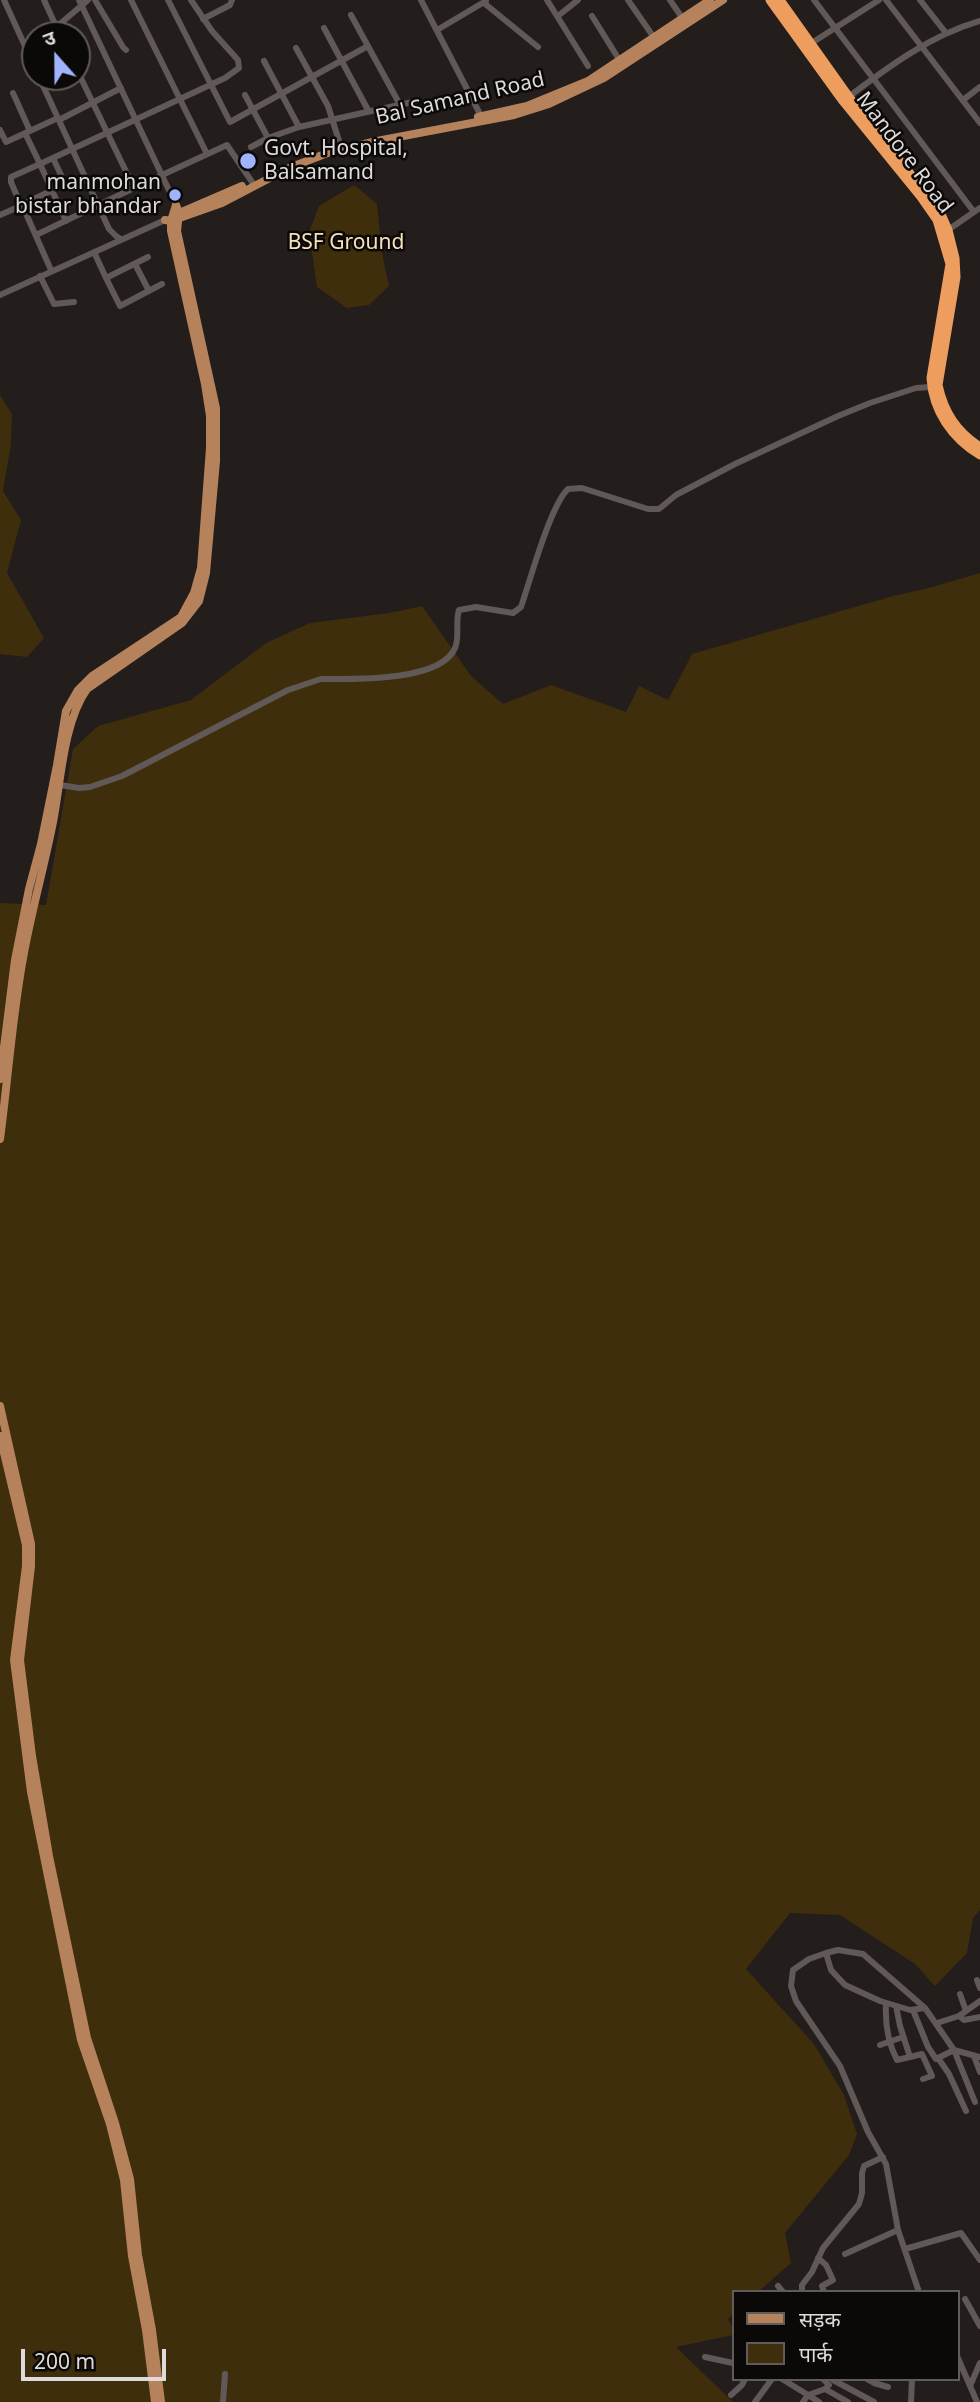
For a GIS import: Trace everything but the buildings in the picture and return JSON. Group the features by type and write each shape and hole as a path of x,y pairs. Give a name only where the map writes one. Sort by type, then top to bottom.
{"highway":[{"name":"Mandore Road","path":"770,0 937,220 950,264 931,378 932,387 939,410 954,435 980,455"},
{"name":"Mandore Road","path":"780,0 807,46"},
{"name":"Mandore Road","path":"846,99 924,191 941,214 948,230 956,276 938,385 952,422 980,447"}],"main road":[{"name":"Bal Samand Road","path":"174,215 222,203 289,168 330,152 537,109 591,86 710,0"},
{"name":"Bal Samand Road","path":"174,215 294,160 340,144 527,106 551,97 588,81 723,0"},
{"path":"0,1139 24,949 60,785 71,719 87,689 181,623 196,599 201,568 210,448 209,416 174,215"},
{"path":"0,1079 18,948 66,711 78,690 92,676 181,617 196,599"},
{"path":"0,1406 31,1544 20,1671 35,1780 87,2038 130,2179 138,2255 161,2402"},
{"path":"0,1436 26,1545 26,1566 14,1660 31,1792 81,2040 110,2124 124,2180 132,2256 148,2341 155,2402"}],"street":[{"path":"4,0 21,38"},
{"path":"44,0 53,21"},
{"path":"62,21 80,3 88,0"},
{"path":"95,0 126,50"},
{"path":"131,0 207,154"},
{"path":"169,0 230,122 368,46"},
{"path":"51,270 21,206 11,177 236,71 240,65 191,0"},
{"path":"203,19 230,5 232,0"},
{"path":"421,0 481,116"},
{"path":"547,0 588,66"},
{"path":"558,16 578,0"},
{"path":"628,0 656,40"},
{"path":"670,0 682,19"},
{"path":"814,0 872,79 977,210 948,230"},
{"path":"807,46 879,0"},
{"path":"886,0 980,122"},
{"path":"920,0 946,33"},
{"path":"437,30 485,1 538,47"},
{"path":"80,3 162,174 174,215"},
{"path":"351,15 399,103"},
{"path":"592,16 620,61"},
{"path":"846,99 922,46 957,27 980,21"},
{"path":"324,28 368,110"},
{"path":"296,48 334,119 340,144"},
{"path":"264,61 299,127"},
{"path":"963,100 980,87"},
{"path":"0,130 6,142 121,88"},
{"path":"46,91 112,233 121,239"},
{"path":"87,91 134,188"},
{"path":"13,93 40,164 66,221"},
{"path":"245,95 268,138"},
{"path":"251,147 299,127 417,101"},
{"path":"36,235 227,145 252,181"},
{"path":"54,158 61,175"},
{"path":"0,215 54,190"},
{"name":"Bal Samand Road","path":"0,295 174,215"},
{"path":"94,252 120,306 162,284"},
{"path":"106,278 148,257"},
{"path":"135,264 149,291"},
{"path":"40,276 54,304 74,302"},
{"path":"60,785 90,788 127,774 308,681 321,678 410,674 439,664 456,646 459,610 476,607 513,613 521,607 550,526 568,489 582,488 648,509 659,509 676,495 813,427 870,403 916,388 932,387"},
{"path":"918,2290 898,2230 883,2157 868,2132 840,2066 796,2001 790,1977 796,1966 838,1950 863,1954 925,2008 937,2023 954,2050 975,2102"},
{"path":"826,1954 831,1970 838,1980 886,2003 913,2010 925,2008"},
{"path":"977,1980 980,1988"},
{"path":"960,1994 966,2011"},
{"path":"937,2023 959,2016 980,2001"},
{"path":"886,2003 885,2023 897,2060 922,2054 932,2076 923,2079"},
{"path":"896,2006 911,2057"},
{"path":"913,2010 928,2047 949,2074 966,2111"},
{"path":"959,2016 964,2020 980,2017"},
{"path":"880,2045 903,2037"},
{"path":"927,2064 954,2050 977,2057 980,2072"},
{"path":"802,2290 802,2285 818,2258 859,2204 863,2193 864,2166 883,2157"},
{"path":"845,2254 898,2230"},
{"path":"905,2249 961,2233 980,2260"},
{"path":"818,2258 826,2265 833,2280 821,2287 823,2290"},
{"path":"965,2299 980,2326"},
{"path":"705,2357 732,2363"},
{"path":"959,2361 977,2402"},
{"path":"970,2386 980,2362"},
{"path":"223,2402 225,2374"},
{"path":"731,2395 744,2381"},
{"path":"755,2402 771,2381"},
{"path":"785,2381 819,2402"},
{"path":"872,2381 888,2387"},
{"path":"911,2402 912,2381"},
{"path":"803,2402 808,2395 830,2383"},
{"path":"830,2383 848,2402"},
{"path":"830,2383 874,2402"}],"green space":[{"name":"BSF Ground","path":"354,185 377,204 382,253 389,286 369,305 347,308 317,287 309,232 319,206"},
{"path":"0,395 12,414 11,444 3,491 21,520 7,573 44,638 27,657 0,654"},
{"path":"980,573 980,1910 973,1918 967,1953 935,1986 915,1964 840,1915 790,1913 746,1969 814,2044 844,2095 857,2134 849,2155 785,2233 791,2263 760,2290 732,2290 732,2315 728,2319 732,2326 732,2335 676,2347 733,2402 0,2402 0,903 46,905 73,749 98,726 191,700 266,643 310,623 422,606 471,676 503,704 551,685 626,712 639,686 668,700 692,654"}],"place":[{"name":"Govt. Hospital, Balsamand","path":"248,161"},
{"name":"manmohan bistar bhandar","path":"175,195"}]}
